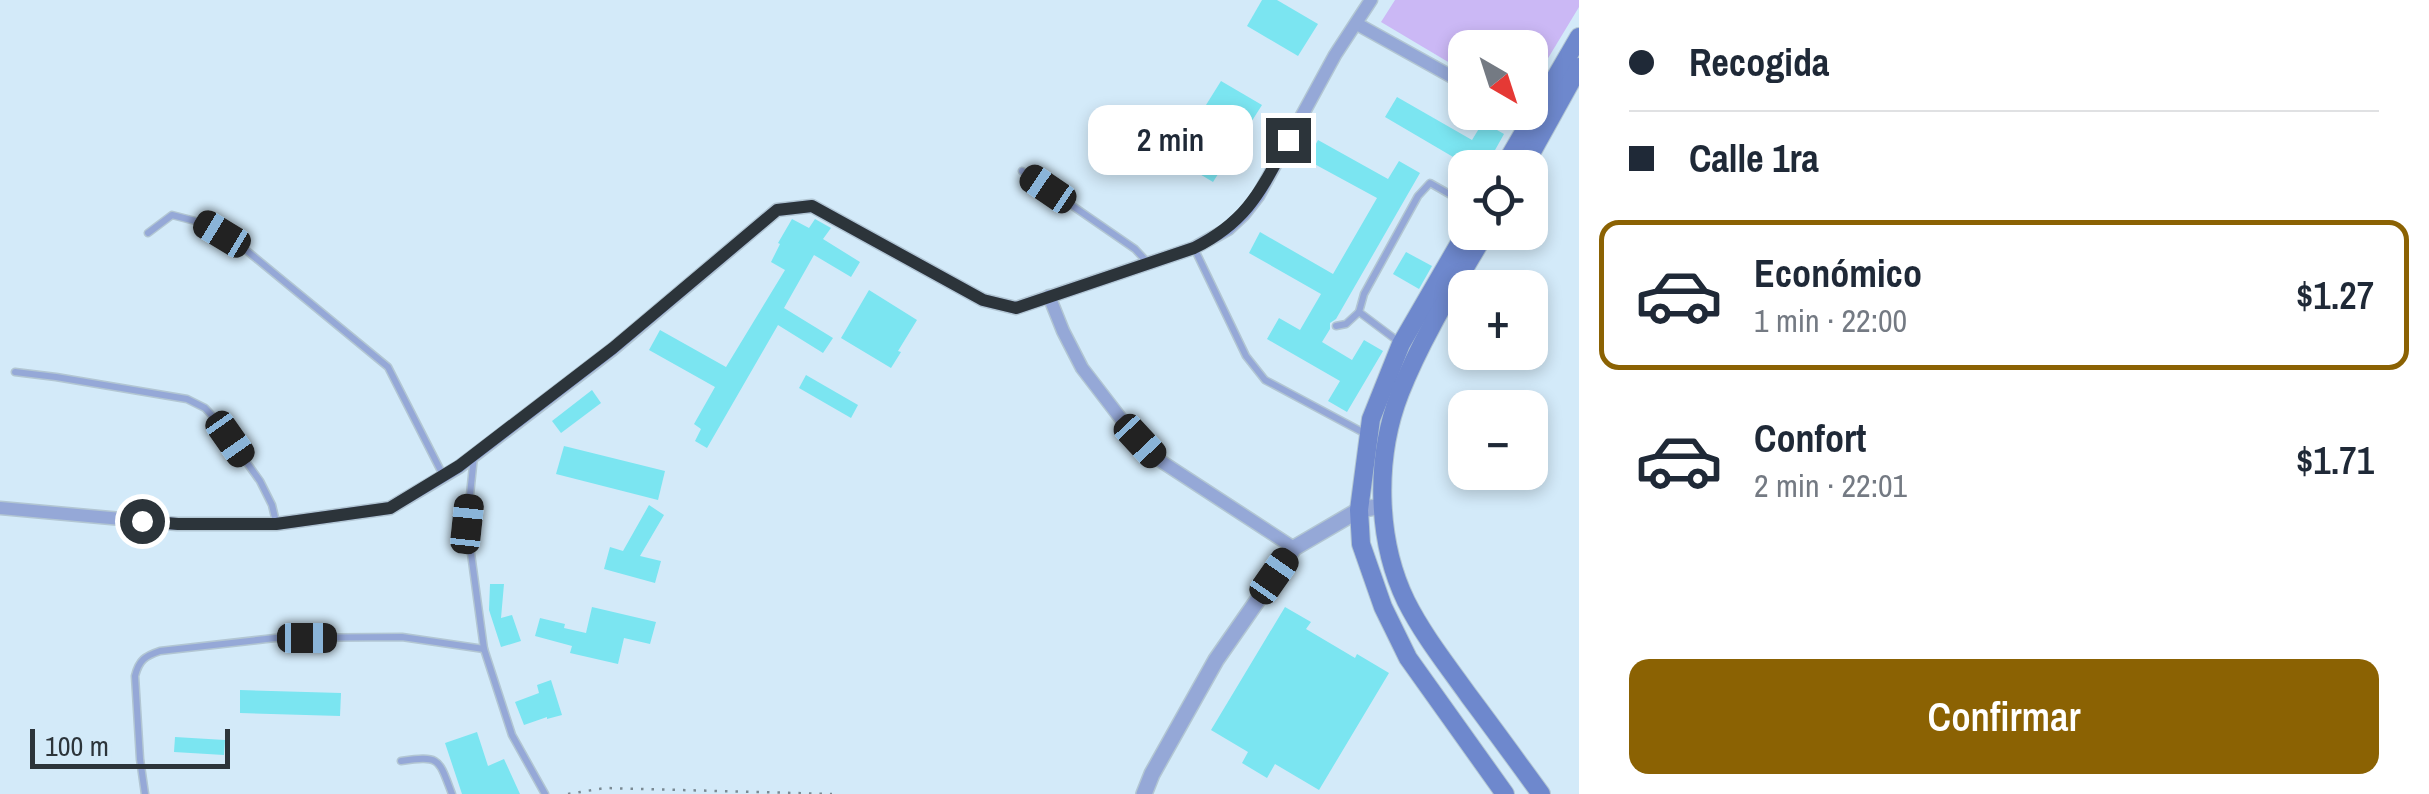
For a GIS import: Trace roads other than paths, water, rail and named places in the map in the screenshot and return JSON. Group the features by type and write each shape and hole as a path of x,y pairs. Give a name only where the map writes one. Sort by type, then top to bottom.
{"main road":[{"path":"1548,91 1579,37"},
{"path":"1548,102 1579,68"},
{"path":"1456,250 1401,344 1372,419 1359,510 1361,544 1382,607 1408,658 1506,794"},
{"path":"1476,250 1418,351 1398,397 1387,439 1382,506 1390,556 1405,598 1431,644 1540,794"}],"street":[{"path":"0,508 178,524 276,524 390,508 474,455 613,348 777,210 812,206 983,300 1016,308 1194,248 1228,229 1258,196 1335,55 1371,0"},
{"path":"1357,24 1448,75"},
{"path":"1049,296 1082,368 1156,458 1294,548"},
{"path":"1144,794 1216,660 1294,548 1359,510 1382,506"}],"lane":[{"path":"1022,171 1135,249 1148,264"},
{"path":"1336,326 1346,324 1359,312 1364,294 1418,196 1430,183 1448,193"},
{"path":"148,233 172,215 203,223 242,246 388,366 444,476"},
{"path":"1194,248 1246,356 1265,380 1368,435"},
{"path":"1359,312 1401,344"},
{"path":"15,372 187,399 205,408 260,481 276,524"},
{"path":"474,455 467,524 484,649 512,735 545,794"},
{"path":"146,794 135,676 145,656 275,638 402,637 484,649"},
{"path":"401,762 430,758 438,762 452,794"}]}
